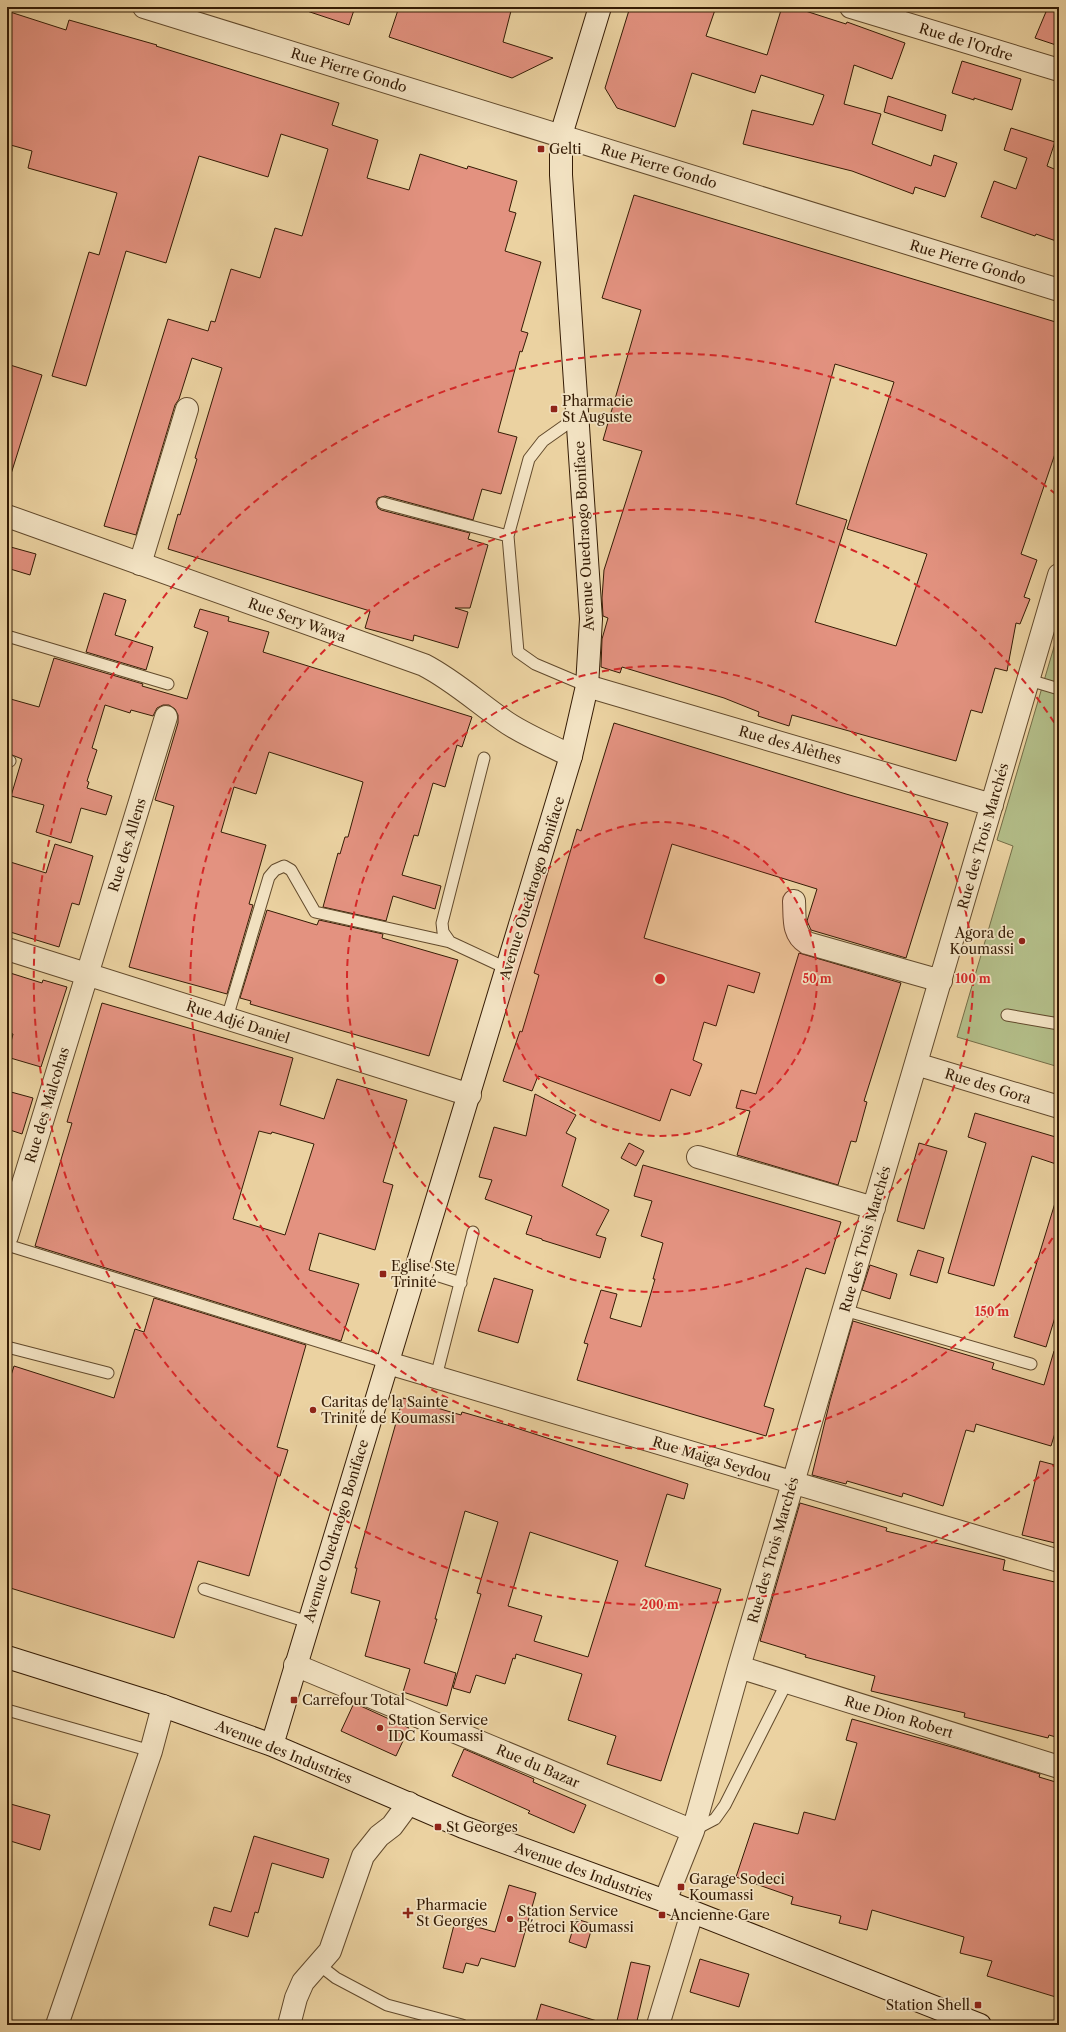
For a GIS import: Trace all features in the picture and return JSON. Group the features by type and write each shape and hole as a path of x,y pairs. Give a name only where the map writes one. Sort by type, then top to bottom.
{"street":[{"name":"Rue Pierre Gondo","path":"144,7 1059,290"},
{"name":"Avenue Ouedraogo Boniface","path":"272,1744 572,756 587,686 591,618 562,175 561,136 600,7"},
{"name":"Rue de l'Ordre","path":"851,7 1059,70"},
{"path":"140,564 187,409"},
{"name":"Rue Sery Wawa","path":"7,516 424,665 461,687 504,721 572,756"},
{"name":"Rue des Trois Marchés","path":"665,1901 693,1831 739,1667 1059,575"},
{"name":"Rue des Alèthes","path":"587,686 992,805"},
{"name":"Rue des Allens","path":"88,974 166,717"},
{"path":"794,902 796,933 807,943 941,981"},
{"name":"Rue Adjé Daniel","path":"7,949 470,1095"},
{"name":"Rue des Malcohas","path":"7,1236 88,974"},
{"name":"Rue des Gora","path":"916,1064 1059,1107"},
{"path":"698,1157 874,1208"},
{"name":"Rue Maïga Seydou","path":"388,1363 1059,1562"},
{"name":"Avenue des Industries","path":"7,1657 163,1706 272,1744 463,1827 665,1901 947,2017 980,2025"},
{"name":"Rue du Bazar","path":"295,1665 693,1831"},
{"name":"Rue Dion Robert","path":"739,1667 1059,1767"},
{"path":"57,2025 151,1751 163,1706"},
{"path":"289,2025 296,1998 303,1982 330,1951 362,1856 379,1836 392,1826 409,1804"},
{"path":"658,2025 692,1913"}],"lane":[{"path":"577,416 542,441 529,459 508,536 518,652 535,664 587,686"},
{"path":"383,503 508,536"},
{"path":"7,636 168,684"},
{"path":"1029,680 1059,689"},
{"path":"450,942 443,932 442,923 484,758"},
{"path":"227,1018 269,877 275,870 284,866 291,870 315,912 450,942 508,969"},
{"path":"1007,1015 1059,1024"},
{"path":"436,1377 473,1232"},
{"path":"7,1245 388,1363"},
{"path":"416,1269 461,1283"},
{"path":"844,1310 1031,1364"},
{"path":"7,1347 108,1373"},
{"path":"204,1589 308,1622"},
{"path":"693,1831 715,1819 725,1805 787,1682"},
{"path":"7,1710 151,1751"},
{"path":"318,1964 336,1978 387,2005 462,2025"}],"green space":[{"name":"Agora de Koumassi","path":"1059,630 1059,1067 957,1037 1013,846 997,840"}],"building":[{"path":"304,7 355,7 349,25 304,10"},
{"path":"399,7 512,7 503,42 553,58 512,78 389,37"},
{"path":"630,7 716,7 706,36 767,55 782,7 793,7 846,24 847,22 905,43 892,79 854,65 844,104 881,114 872,144 931,166 934,155 957,163 945,197 915,187 913,194 852,171 743,144 752,110 813,125 824,95 761,75 755,93 692,73 675,127 617,108 605,88"},
{"path":"1048,7 1059,7 1059,46 1035,38"},
{"path":"7,11 66,30 69,20 157,45 156,46 339,103 332,125 378,140 367,178 409,190 420,154 467,169 468,166 517,181 509,211 516,213 505,251 541,262 521,331 528,333 522,352 520,351 498,432 517,437 501,494 482,489 473,520 385,496 378,498 376,502 378,508 381,510 470,533 468,539 488,545 470,608 455,608 468,612 458,648 414,635 413,641 365,628 370,611 168,549 178,514 180,515 197,459 195,458 222,368 192,358 179,399 175,405 136,535 104,526 168,319 208,331 211,321 215,322 231,269 260,278 275,228 302,236 328,149 281,134 268,177 199,156 166,263 126,251 86,386 52,376 89,252 99,255 117,193 28,168 32,151 7,144"},
{"path":"962,61 1021,79 1012,110 952,93"},
{"path":"888,96 946,115 942,131 884,112"},
{"path":"1011,128 1055,142 1047,166 1059,171 1059,242 1036,234 1035,236 981,217 994,181 1016,189 1027,158 1004,150"},
{"path":"634,195 1059,323 1059,442 1021,554 1037,560 1024,597 1030,599 1020,624 1016,623 1007,671 995,668 982,713 971,710 956,761 792,715 789,726 758,716 759,712 724,698 622,667 620,673 601,667 602,639 608,618 603,616 602,598 604,570 642,451 603,440 641,310 602,298","holes":["835,364 894,382 847,529 927,554 896,646 815,622 847,520 796,504"]},
{"path":"7,364 42,375 11,474 7,473"},
{"path":"7,546 36,554 30,575 7,568"},
{"path":"104,593 126,600 115,635 153,647 146,670 86,652"},
{"path":"200,609 229,617 228,621 269,632 263,652 472,717 462,747 457,745 445,787 433,783 418,836 414,835 402,875 441,886 435,909 393,896 386,921 323,907 338,853 340,854 345,837 348,837 363,782 269,752 256,794 234,787 221,832 266,845 249,904 253,905 227,994 129,967 174,806 155,800 178,723 178,715 175,709 169,705 163,705 157,708 153,716 131,710 130,713 105,705 92,748 97,750 87,781 89,782 87,788 112,796 106,815 81,808 71,843 36,832 44,805 11,796 22,759 7,753 7,698 39,707 54,658 143,684 142,686 187,699 208,632 194,627"},
{"path":"614,723 846,794 948,823 906,958 811,930 807,921 817,889 672,844 644,938 760,973 754,993 728,985 716,1026 704,1022 693,1060 702,1064 690,1096 671,1089 660,1121 538,1076 532,1091 503,1081 520,1031 522,1032 539,975 534,973 577,829 581,831"},
{"path":"55,844 93,856 79,905 72,903 59,947 7,931 7,861 46,873"},
{"path":"267,910 317,925 319,920 383,934 382,938 458,960 429,1056 250,1004 251,1001 240,998"},
{"path":"799,953 901,983 864,1101 867,1102 856,1142 851,1141 838,1185 737,1155 750,1111 736,1108 741,1090 756,1094"},
{"path":"7,972 42,983 43,980 67,987 41,1067 7,1057 13,1034 7,1033"},
{"path":"102,1003 293,1058 280,1105 324,1119 337,1079 407,1100 383,1182 393,1185 375,1250 319,1233 309,1270 359,1284 341,1341 35,1246 72,1123 67,1122","holes":["259,1131 271,1134 272,1132 314,1144 285,1235 233,1219"]},
{"path":"11,1092 33,1098 22,1134 7,1129 7,1107"},
{"path":"535,1094 576,1115 566,1133 576,1138 562,1186 609,1210 596,1235 606,1238 600,1258 526,1234 532,1216 485,1199 492,1180 479,1177 494,1127 526,1136"},
{"path":"975,1113 1059,1138 1059,1165 1032,1156 994,1286 948,1273 986,1143 968,1137"},
{"path":"629,1143 644,1151 636,1166 621,1158"},
{"path":"919,1143 947,1151 924,1229 897,1221"},
{"path":"643,1165 841,1222 825,1274 806,1268 764,1406 774,1409 766,1436 577,1380 588,1344 584,1343 601,1290 617,1294 610,1318 641,1327 655,1279 653,1279 663,1243 641,1236 652,1201 634,1196"},
{"path":"1055,1203 1059,1204 1059,1304 1046,1347 1014,1337"},
{"path":"918,1250 944,1258 937,1283 910,1275"},
{"path":"870,1265 897,1274 890,1299 862,1290"},
{"path":"494,1278 533,1290 518,1343 478,1331"},
{"path":"154,1298 306,1345 277,1447 288,1450 280,1476 278,1475 249,1576 198,1561 174,1638 7,1587 7,1388 14,1366 114,1398 135,1329 144,1332"},
{"path":"853,1321 994,1363 992,1369 1044,1385 1054,1351 1059,1351 1059,1420 1051,1446 976,1424 974,1432 966,1430 943,1506 903,1493 902,1497 847,1481 846,1484 812,1475 830,1401"},
{"path":"403,1398 461,1415 462,1412 507,1425 688,1484 684,1499 667,1494 645,1566 721,1589 661,1781 607,1764 616,1736 568,1720 582,1674 516,1654 515,1659 513,1658 505,1684 476,1675 470,1693 453,1688 481,1594 477,1593 498,1522 465,1511 435,1619 437,1619 424,1663 456,1673 447,1706 403,1692 410,1669 365,1656 380,1601 351,1593 357,1568 355,1568","holes":["530,1532 618,1561 588,1657 534,1641 542,1616 508,1606"]},
{"path":"1040,1461 1059,1466 1059,1544 1022,1535"},
{"path":"800,1503 887,1528 886,1531 1005,1560 1003,1570 1059,1583 1059,1738 1049,1735 1048,1738 964,1717 965,1713 871,1691 875,1676 805,1657 806,1655 760,1641"},
{"path":"354,1703 409,1728 396,1756 341,1731"},
{"path":"852,1719 959,1749 1040,1774 1039,1777 1059,1783 1059,1998 987,1976 992,1961 960,1953 964,1937 872,1910 867,1930 839,1923 841,1916 791,1904 793,1897 736,1877 754,1823 798,1834 804,1812 835,1820 857,1743 846,1740"},
{"path":"464,1749 534,1779 533,1782 586,1805 574,1833 528,1813 530,1811 452,1776"},
{"path":"7,1803 50,1815 40,1850 7,1840"},
{"path":"254,1836 329,1859 323,1878 272,1863 258,1913 255,1912 248,1937 209,1925 214,1907 231,1912"},
{"path":"509,1885 536,1893 515,1967 481,1958 478,1966 466,1963 463,1973 443,1968 455,1921 495,1932"},
{"path":"576,1919 593,1924 586,1948 569,1942"},
{"path":"700,1959 749,1974 739,2007 690,1992"},
{"path":"631,1962 650,1966 636,2025 616,2025"},
{"path":"541,2004 597,2021 597,2025 535,2025"}],"place":[{"name":"Gelti","path":"541,149"},
{"name":"Pharmacie St Auguste","path":"554,409"},
{"name":"Agora de Koumassi","path":"1022,941"},
{"name":"Eglise Ste Trinité","path":"383,1274"},
{"name":"Caritas de la Sainte Trinité de Koumassi","path":"313,1410"},
{"name":"Carrefour Total","path":"294,1700"},
{"name":"Station Service IDC Koumassi","path":"380,1728"},
{"name":"St Georges","path":"438,1827"},
{"name":"Garage Sodeci Koumassi","path":"681,1887"},
{"name":"Pharmacie St Georges","path":"408,1913"},
{"name":"Ancienne Gare","path":"662,1915"},
{"name":"Station Service Pétroci Koumassi","path":"510,1919"},
{"name":"Station Shell","path":"978,2005"}]}
